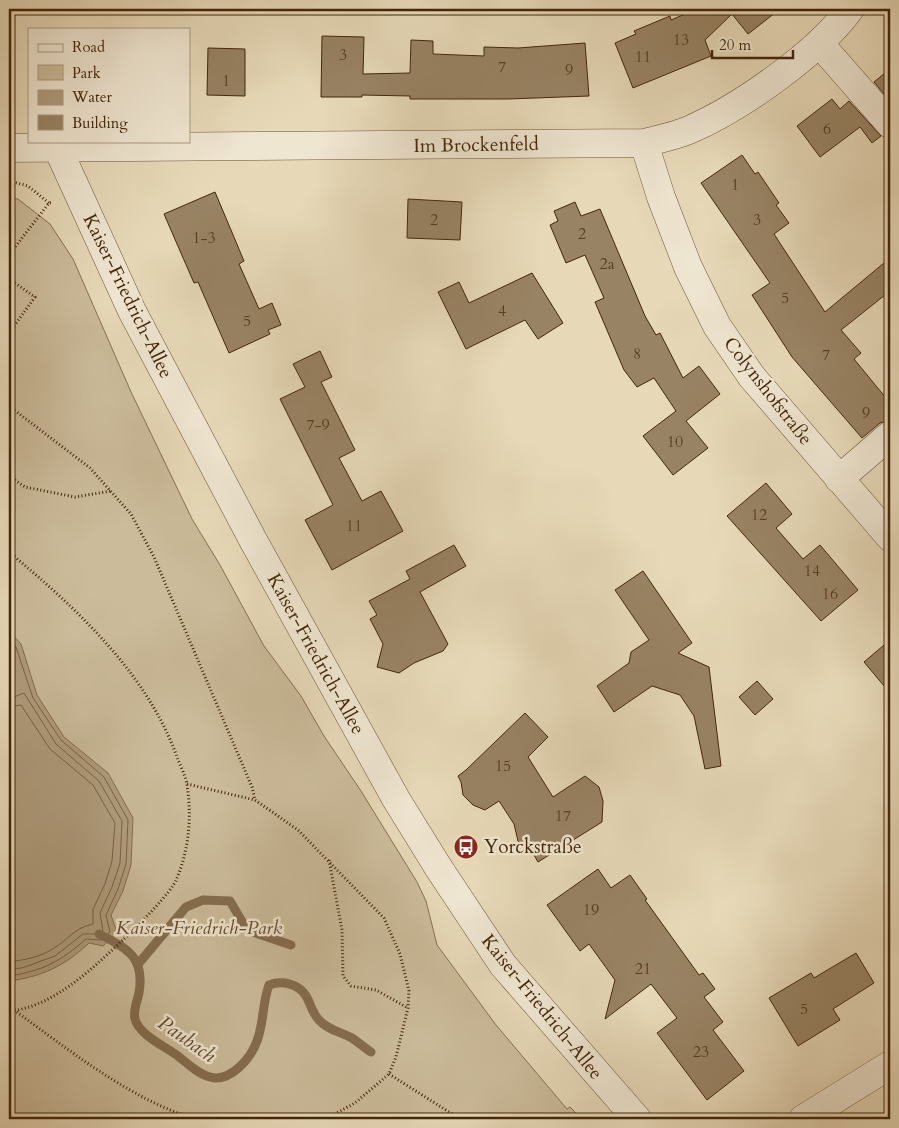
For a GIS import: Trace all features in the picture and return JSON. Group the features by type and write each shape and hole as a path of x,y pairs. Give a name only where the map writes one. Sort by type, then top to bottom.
{"street":[{"name":"Im Brockenfeld","path":"9,148 644,143 676,135 701,124 757,91 819,43 850,9"},
{"path":"819,43 890,124"},
{"name":"Colynshofstraße","path":"644,143 661,197 688,267 717,326 752,377 890,537"},
{"name":"Kaiser-Friedrich-Allee","path":"58,149 132,311 253,540 405,814 503,965 637,1119"},
{"path":"839,479 890,435"},
{"path":"803,1119 890,1065"}],"path":[{"path":"9,181 28,186 49,203 58,202 75,186"},
{"path":"9,255 49,203"},
{"path":"9,279 35,297 9,333"},
{"path":"9,406 90,468 131,514 154,557 209,683 252,787 254,800"},
{"path":"9,476 25,487 75,498 111,491"},
{"path":"9,552 47,584 126,665 170,736 187,784 190,831 177,880 136,928 101,960 62,990 38,1003 9,1010"},
{"path":"187,784 254,800 298,830 384,918 400,954 409,991 408,1008 396,1058 389,1074 355,1103 331,1116 320,1119"},
{"path":"329,860 342,930 343,976 351,986 376,990 408,1008"},
{"path":"14,1010 87,1063 178,1114 196,1119"},
{"path":"389,1074 460,1119"},
{"path":"151,1119 178,1114"}],"green space":[{"name":"Kaiser-Friedrich-Park","path":"9,198 18,199 50,224 73,259 131,392 192,519 220,565 264,646 301,696 324,736 361,791 417,882 426,901 437,945 496,1025 567,1109 570,1107 582,1119 9,1119"}],"water":[{"path":"9,631 21,644 37,695 64,737 108,773 133,818 131,865 123,891 111,915 117,933 103,946 89,943 71,958 52,969 32,977 9,981 9,691 12,686 9,672"}],"building":[{"path":"697,9 780,9 748,34 732,14 705,40 711,56 633,88 615,43 636,34 634,31 670,16 671,20"},
{"path":"322,36 364,37 363,74 410,73 411,40 433,41 433,54 484,56 484,47 518,48 585,43 589,96 508,99 410,99 410,96 362,95 362,97 321,97"},
{"path":"208,48 245,49 245,96 207,95"},
{"path":"890,69 890,101 874,82"},
{"path":"832,99 840,109 849,101 881,136 872,143 860,127 820,157 797,126"},
{"path":"742,155 755,174 758,172 779,203 776,205 789,223 774,234 825,312 890,258 890,291 841,330 861,353 854,359 890,403 890,420 880,423 862,438 792,357 752,295 770,283 701,183"},
{"path":"215,192 244,261 239,264 259,309 272,303 281,325 268,330 270,334 229,353 198,282 194,283 164,214"},
{"path":"408,199 462,202 460,240 407,238"},
{"path":"575,202 581,216 600,209 645,316 656,335 660,333 683,378 699,366 720,394 686,421 708,448 673,475 643,436 676,411 654,378 637,387 624,370 595,302 604,298 585,255 566,263 550,225 558,221 554,211"},
{"path":"532,273 563,323 538,339 525,320 466,349 438,292 459,282 469,303"},
{"path":"320,351 332,377 321,382 355,450 339,458 362,501 381,491 403,531 332,570 305,520 333,505 280,399 305,387 293,364"},
{"path":"766,483 792,514 776,528 803,559 820,545 858,590 821,621 727,516"},
{"path":"454,545 466,566 420,592 448,644 443,651 414,663 399,673 377,667 383,644 370,619 377,615 369,601 410,579 406,571"},
{"path":"643,571 692,643 678,653 709,667 721,766 705,769 694,716 680,695 652,686 614,712 597,686 629,663 631,652 649,640 615,590"},
{"path":"890,640 890,693 864,662"},
{"path":"757,681 773,699 755,715 739,697"},
{"path":"525,713 548,737 528,757 553,797 585,776 599,787 603,801 602,822 538,862 534,855 528,852 518,841 514,824 499,801 485,810 473,805 463,795 458,776"},
{"path":"598,869 611,888 630,875 647,899 645,900 699,975 703,973 715,989 704,997 723,1022 713,1030 744,1071 707,1100 657,1033 677,1018 651,984 605,1019 615,980 589,944 580,951 547,905"},
{"path":"856,953 874,983 833,1009 840,1020 798,1046 769,998 811,973 814,978"}],"waterway":[{"path":"139,963 186,907 203,900 230,901 247,930 291,945"},
{"name":"Paubach","path":"99,934 118,944 137,962 140,981 134,1012 138,1025 147,1035 206,1076 218,1078 232,1073 250,1055 259,1034 269,985 279,983 295,986 306,996 319,1020 330,1029 352,1038 371,1052"}],"place":[{"name":"Yorckstraße","path":"466,847"}]}
